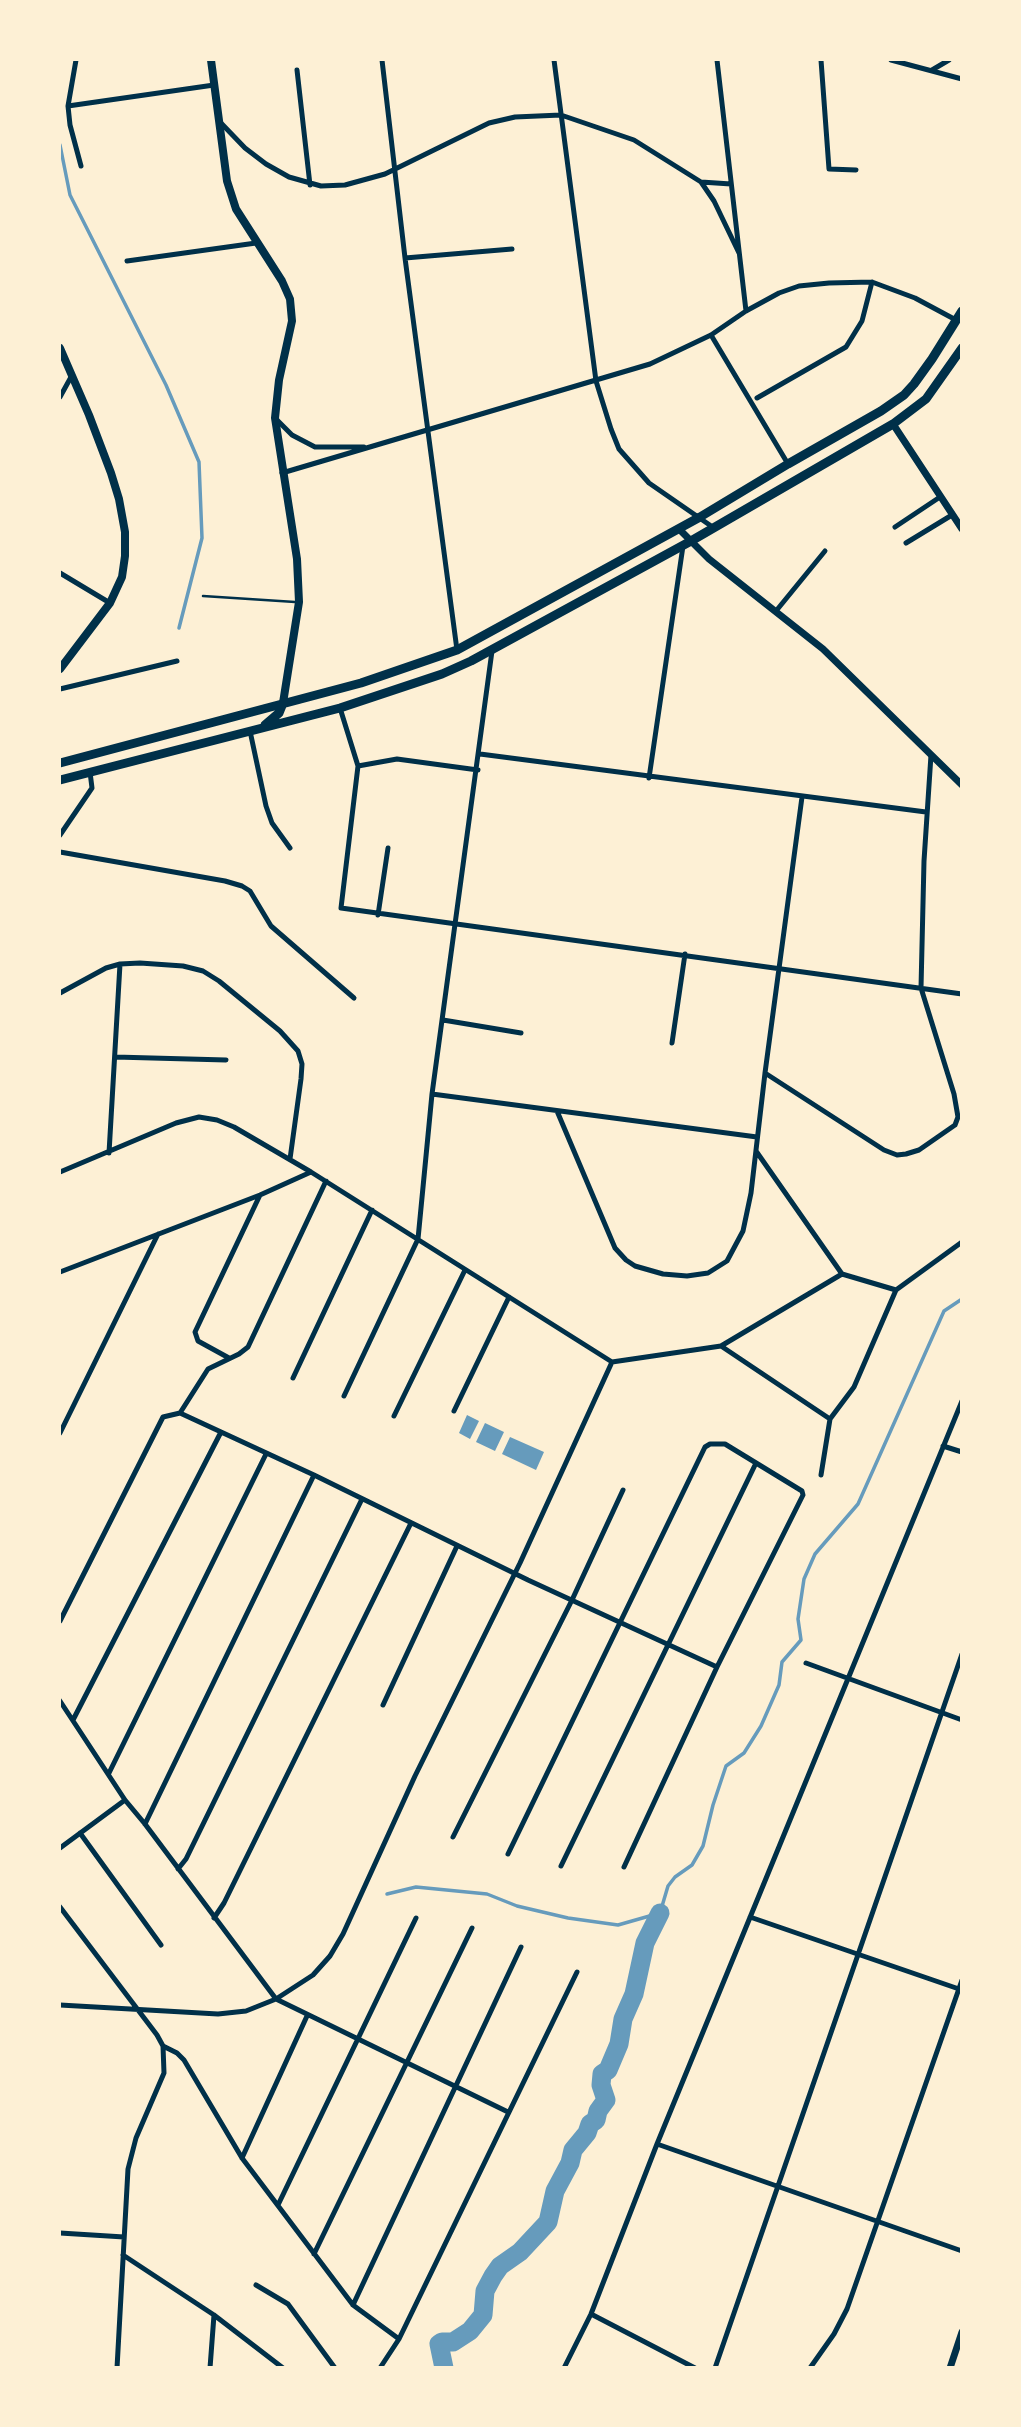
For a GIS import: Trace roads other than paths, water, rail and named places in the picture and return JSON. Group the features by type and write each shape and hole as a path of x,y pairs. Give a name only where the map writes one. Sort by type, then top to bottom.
{"main road":[{"path":"211,60 218,120 233,200 256,243 282,281 290,299 292,321 279,380 275,418 297,559 299,602 283,703 277,715 261,729"},
{"path":"60,764 396,673 457,650 679,529 881,411 904,395 933,359 959,315"},
{"path":"60,348 111,473 125,532 122,577 110,603 60,669"},
{"path":"60,780 340,708 442,674 492,651 714,528 893,424 926,399 961,348"}],"street":[{"path":"76,60 68,106 81,166"},
{"path":"382,60 405,258 457,650"},
{"path":"555,60 596,382 611,429 624,456 649,483 714,528"},
{"path":"717,60 746,311"},
{"path":"821,60 829,169 856,170"},
{"path":"891,60 961,79"},
{"path":"932,70 949,60"},
{"path":"297,70 310,185"},
{"path":"68,106 215,85"},
{"path":"218,120 245,148 266,164 310,185 345,185 395,169 489,123 515,117 562,115 586,121 634,140 701,182 714,201 739,253"},
{"path":"701,182 731,184"},
{"path":"127,261 256,243"},
{"path":"405,258 512,249"},
{"path":"282,473 650,364 710,335 779,293 799,286 829,282 872,282 959,315"},
{"path":"757,398 846,347 862,321 872,282"},
{"path":"710,335 788,464"},
{"path":"60,397 71,377"},
{"path":"275,418 292,435 315,447 374,446"},
{"path":"893,424 961,529"},
{"path":"895,527 940,497"},
{"path":"906,543 952,515"},
{"path":"679,529 687,543 776,611 855,679 961,785"},
{"path":"649,778 687,543"},
{"path":"776,611 825,551"},
{"path":"60,573 110,603"},
{"path":"344,1396 418,1239 432,1094 492,651"},
{"path":"60,689 177,662"},
{"path":"340,708 358,766 341,908 961,994"},
{"path":"250,732 266,806 272,823 290,848"},
{"path":"480,754 926,812"},
{"path":"765,1073 884,1150 897,1155 919,1150 955,1125 958,1117 954,1094 921,988 926,812 931,755"},
{"path":"358,766 397,759 478,770"},
{"path":"60,835 92,788 90,772"},
{"path":"557,1111 615,1248 635,1266 663,1274 687,1276 708,1273 727,1261 743,1231 751,1193 802,797"},
{"path":"378,915 388,848"},
{"path":"60,852 242,886 250,891 271,926 355,998"},
{"path":"672,1043 685,954"},
{"path":"60,993 89,976 120,964 161,963 203,971 242,999 291,1042 298,1051 302,1064 290,1159"},
{"path":"109,1153 120,964"},
{"path":"443,1020 521,1033"},
{"path":"115,1058 226,1060"},
{"path":"432,1094 758,1137"},
{"path":"60,1172 176,1123 199,1117 234,1127 326,1181 612,1362 722,1346 842,1273"},
{"path":"756,1151 842,1273 896,1290"},
{"path":"60,1272 260,1195 311,1172"},
{"path":"60,1621 163,1418 180,1413 208,1369 248,1347 326,1181"},
{"path":"229,1359 198,1341 195,1332 260,1195"},
{"path":"293,1378 372,1210"},
{"path":"60,1433 158,1234"},
{"path":"821,1475 830,1419 854,1387 896,1290 961,1242"},
{"path":"394,1416 465,1270"},
{"path":"454,1411 509,1297"},
{"path":"722,1346 830,1419"},
{"path":"60,2005 218,2014 246,2011 276,1999 313,1975 330,1956 515,1574 612,1362"},
{"path":"564,2368 591,2314 657,2144 961,1401"},
{"path":"180,1413 314,1475 515,1574 717,1667"},
{"path":"73,1720 221,1432"},
{"path":"508,1854 705,1447 725,1444 802,1491 803,1495 717,1667 624,1867"},
{"path":"943,1446 961,1452"},
{"path":"109,1773 266,1454"},
{"path":"561,1866 756,1463"},
{"path":"145,1824 314,1475"},
{"path":"453,1838 572,1600 623,1490"},
{"path":"178,1869 186,1859 362,1499"},
{"path":"214,1918 225,1903 411,1523"},
{"path":"383,1704 457,1546"},
{"path":"715,2368 961,1654"},
{"path":"806,1663 961,1720"},
{"path":"60,1701 125,1800 276,1999 307,2017 508,2112"},
{"path":"60,1848 125,1800"},
{"path":"80,1833 161,1945"},
{"path":"60,1907 163,2046 164,2073 131,2154 117,2368"},
{"path":"750,1917 960,1989"},
{"path":"278,2205 416,1919"},
{"path":"314,2253 472,1928"},
{"path":"353,2305 521,1947"},
{"path":"380,2368 398,2339 577,1972"},
{"path":"810,2368 834,2334 847,2309 960,1989 961,1979"},
{"path":"242,2158 307,2017"},
{"path":"163,2046 184,2060 242,2158 353,2305 398,2339"},
{"path":"657,2144 961,2252"},
{"path":"60,2233 124,2237"},
{"path":"123,2255 214,2315 283,2368"},
{"path":"256,2285 288,2304 335,2368"},
{"path":"591,2314 695,2368"},
{"path":"211,2368 214,2315"},
{"path":"950,2368 961,2332"}],"lane":[{"path":"203,596 299,602"}],"water":[{"path":"467,1415 479,1421 470,1439 459,1433"},
{"path":"485,1423 504,1432 495,1451 476,1442"},
{"path":"510,1437 544,1452 536,1470 502,1454"}],"waterway":[{"path":"60,145 70,195 166,385 199,462 202,538 179,628"},
{"path":"387,1894 416,1887 487,1894 517,1906 568,1918 618,1925 660,1913 668,1886 675,1877 692,1865 703,1846 726,1766 744,1753 761,1726 779,1685 782,1662 801,1640 798,1619 804,1579 815,1554 858,1504 944,1311 962,1299"},
{"path":"444,2368 439,2344 453,2342 470,2331 483,2315 485,2291 500,2266 520,2252 548,2222 555,2191 570,2163 573,2150 587,2133 590,2124 596,2120 598,2111 606,2100 601,2085 602,2074 608,2070 619,2044 623,2019 634,1994 645,1943 660,1913"}]}
